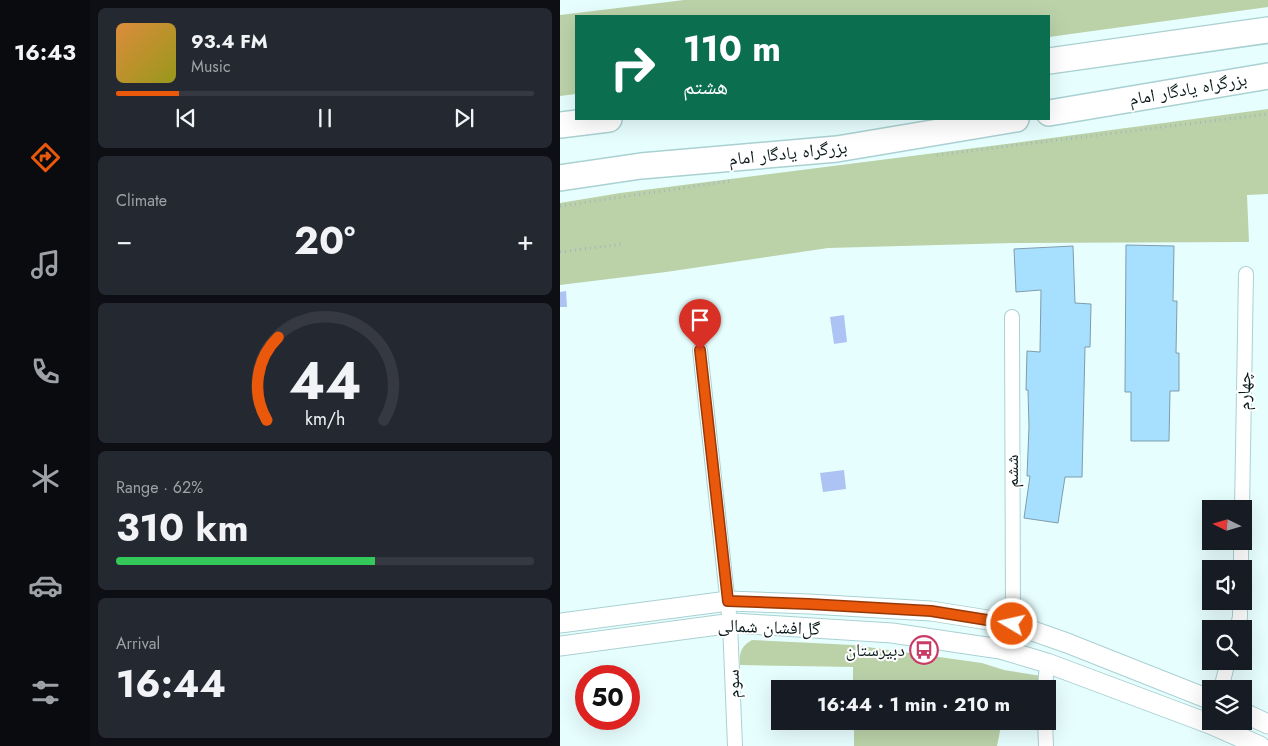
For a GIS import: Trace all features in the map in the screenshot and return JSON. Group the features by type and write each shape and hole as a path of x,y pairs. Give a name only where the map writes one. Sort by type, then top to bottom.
{"highway":[{"path":"1050,61 1268,30"},
{"name":"بزرگراه یادگار امام","path":"1050,113 1268,76"},
{"path":"560,125 601,120"},
{"name":"بزرگراه یادگار امام","path":"560,178 641,166 836,149 1010,120"}],"main road":[{"name":"گل‌افشان شمالی","path":"560,623 728,601 931,611 1012,624 1067,643 1202,696"},
{"name":"گل‌افشان شمالی","path":"560,646 730,623 892,633 1005,651 1047,663 1202,719"},
{"path":"1252,717 1268,724"},
{"name":"گل‌افشان شمالی","path":"1227,730 1260,746"}],"street":[{"name":"چهارم","path":"1242,500 1246,274"},
{"name":"ششم","path":"1005,651 1012,624 1012,317"},
{"name":"سوم","path":"700,350 730,623 735,746"},
{"path":"1046,680 1047,663"},
{"path":"1045,730 1046,746"}],"path":[{"path":"560,252 623,244"}],"green space":[{"path":"684,0 1268,0 1268,7 1050,37 1050,15 575,15 575,94 560,96 560,15"},
{"path":"1268,109 1268,194 1247,195 1249,242 1013,243 828,248 666,272 560,285 560,203 620,193"},
{"path":"752,640 853,645 982,663 1004,670 1041,676 1040,680 853,680 853,667 740,665 740,657 745,645"},
{"path":"854,730 1000,730 997,746 854,746"}],"water":[{"path":"566,291 567,307 560,307 560,292"},
{"path":"844,315 847,342 834,344 830,317"},
{"path":"844,470 846,489 823,492 820,473"}],"building":[{"path":"1126,245 1174,246 1173,301 1177,301 1176,353 1179,353 1179,391 1170,391 1169,441 1131,441 1131,392 1125,392"},
{"path":"1073,246 1075,303 1091,304 1090,347 1085,347 1082,477 1065,477 1058,523 1024,518 1030,476 1027,476 1029,427 1028,390 1026,390 1027,351 1040,352 1041,290 1016,292 1014,249"}],"place":[{"name":"دبیرستان","path":"924,650"}],"route":[{"path":"700,350 728,601 931,611 1012,624"}]}
